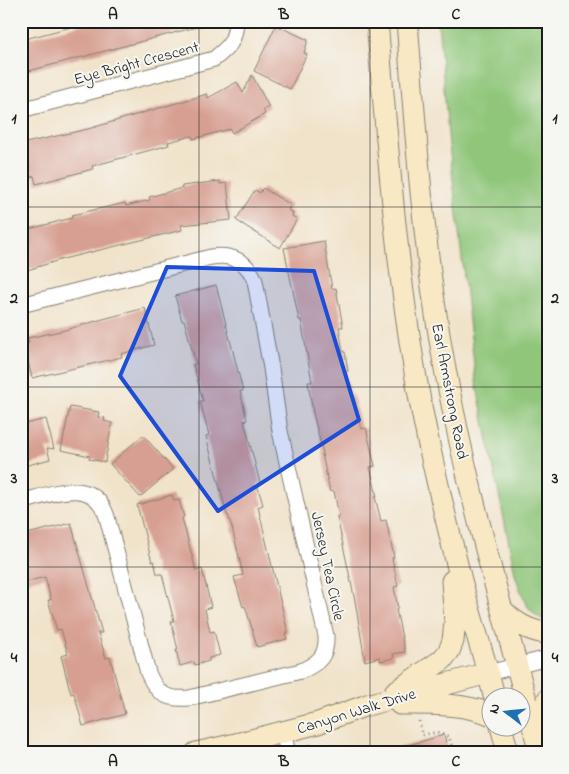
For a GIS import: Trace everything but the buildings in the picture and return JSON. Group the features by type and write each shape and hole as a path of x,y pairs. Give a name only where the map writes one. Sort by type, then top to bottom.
{"main road":[{"name":"Earl Armstrong Road","path":"377,21 402,290 422,410 461,581 491,686"},
{"name":"Earl Armstrong Road","path":"407,21 422,201 439,334 464,457 502,610 542,753"},
{"path":"367,705 402,688 442,660 449,652 453,641 455,622 447,521"},
{"path":"502,610 524,628 548,634"},
{"name":"Canyon Walk Drive","path":"196,753 283,732 367,705 488,673"},
{"path":"542,753 545,711 548,699"},
{"path":"367,705 420,704 458,706 482,711"},
{"path":"504,736 508,753"}],"street":[{"name":"Eye Bright Crescent","path":"21,110 214,59 229,48 235,34 236,21"},
{"name":"Jersey Tea Circle","path":"21,305 211,257 226,256 247,266 252,272 254,281 271,368 280,431 326,636 324,652 315,665 301,671 189,698 175,699 161,693 154,686 148,673 104,508 91,494 64,490 21,502"},
{"path":"488,673 548,658"},
{"path":"283,732 288,753"}],"path":[{"path":"417,713 422,735 437,732 449,737 454,753"},
{"path":"309,743 312,753"}],"highlighted area":[{"path":"167,267 314,271 359,420 218,511 120,376"}],"green space":[{"path":"438,21 548,21 548,618 544,620 529,608 516,578 476,382 449,145"}]}
